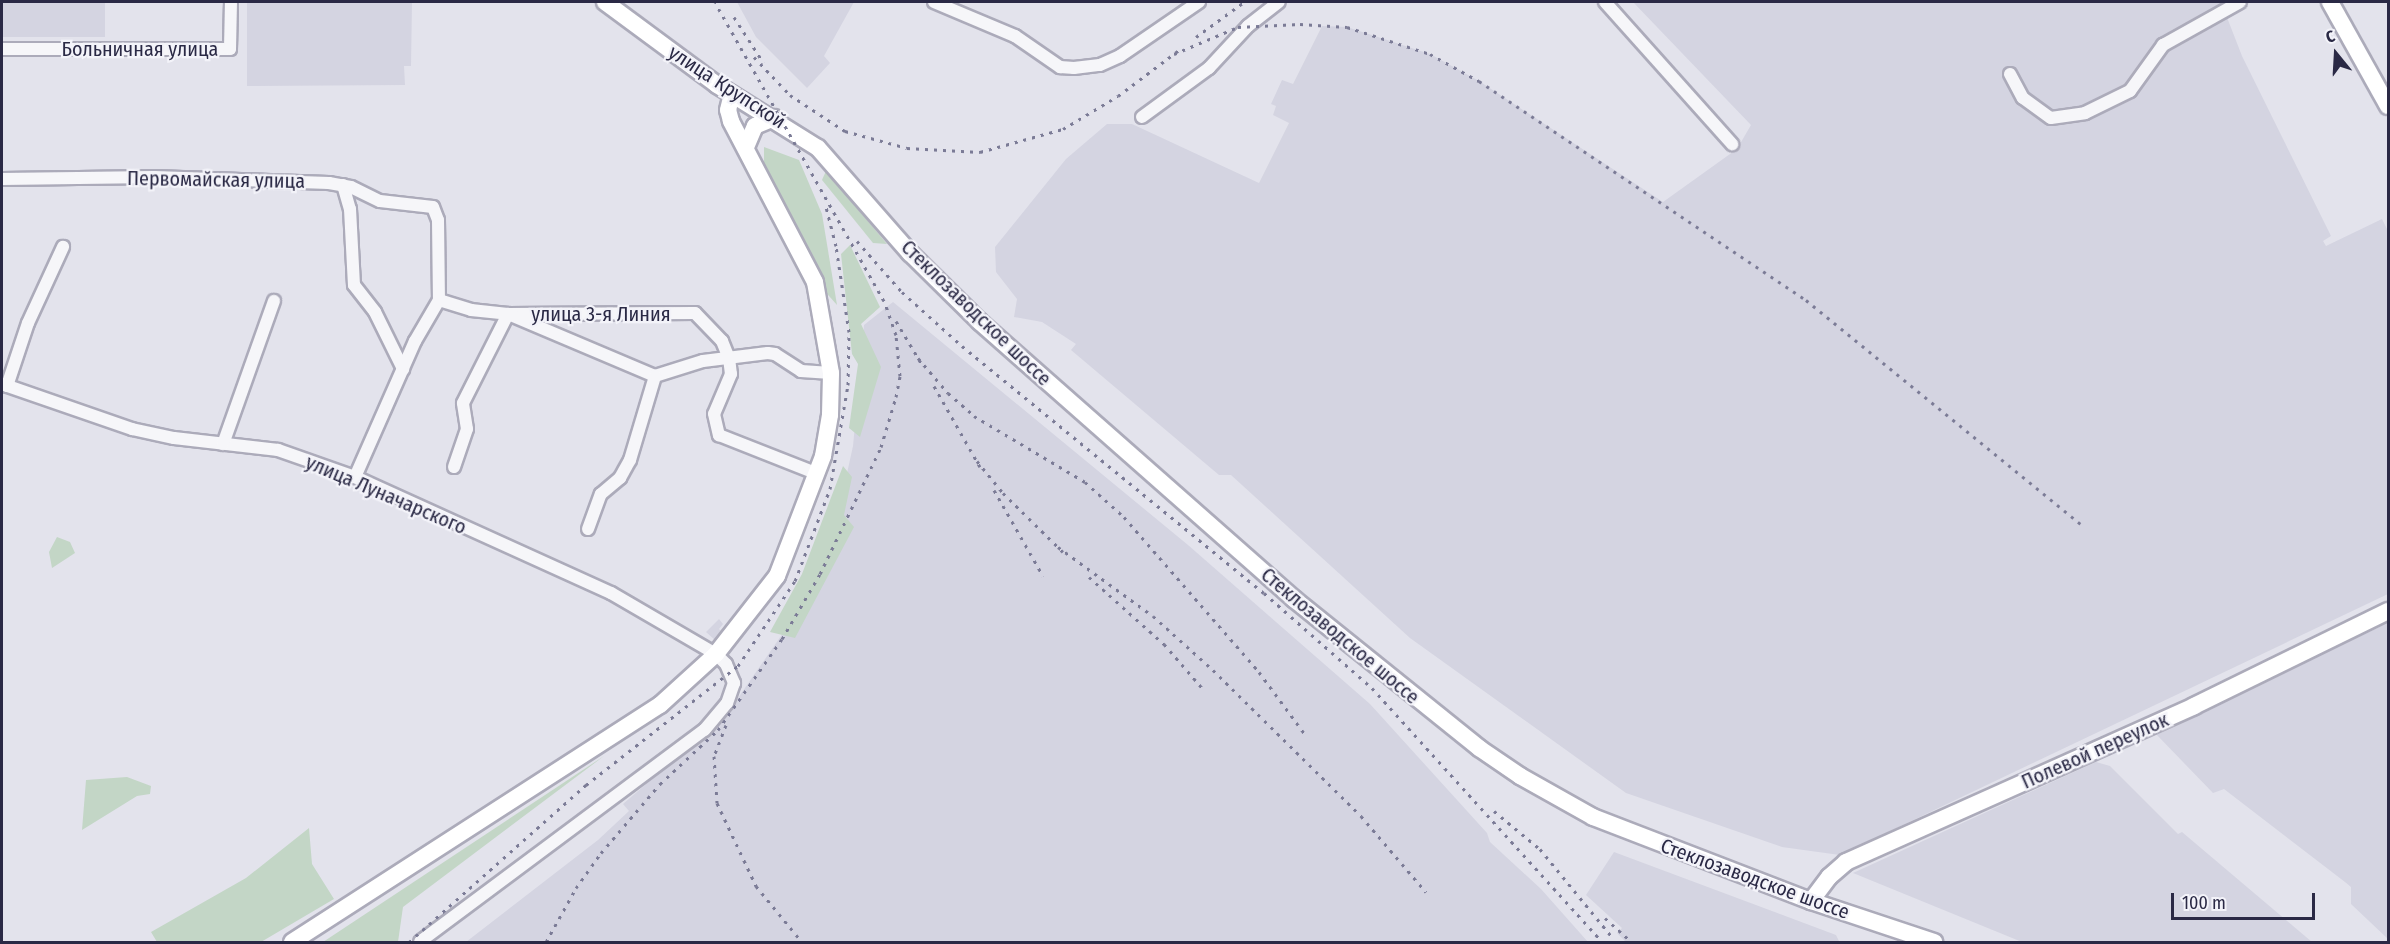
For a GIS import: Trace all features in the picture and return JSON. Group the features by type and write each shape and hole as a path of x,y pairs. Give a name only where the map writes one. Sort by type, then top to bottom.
{"main road":[{"name":"улица Крупской","path":"605,2 732,94 774,118 818,148 845,177"},
{"path":"2330,2 2388,106"},
{"path":"292,942 660,705 716,654 777,576 818,474 828,432 831,373 815,282 731,121 728,110 732,94"},
{"path":"746,147 755,126 774,118"},
{"name":"Стеклозаводское шоссе","path":"845,177 910,252 980,322 1294,599 1479,748 1520,777 1593,817 1811,901 1934,942"},
{"name":"Полевой переулок","path":"1811,901 1828,877 1846,862 2194,706 2388,611"}],"street":[{"name":"Больничная улица","path":"2,48 230,50 231,2"},
{"path":"934,2 1015,36 1060,67 1100,65 1120,56 1199,2"},
{"path":"1142,117 1209,68 1248,26 1280,2"},
{"path":"1605,2 1731,144"},
{"path":"2010,75 2023,98 2051,118 2085,113 2130,91 2163,45 2240,2"},
{"name":"Первомайская улица","path":"2,179 154,177 343,185 380,201 427,204 433,207 438,220 439,300"},
{"path":"343,185 350,208 354,285 375,312 403,369"},
{"path":"4,385 28,324 63,247"},
{"path":"355,477 426,320 439,300"},
{"name":"улица 3-я Линия","path":"439,300 471,310 508,314 695,313 722,341 729,358"},
{"path":"224,444 274,302"},
{"path":"454,467 467,429 463,403 508,314"},
{"name":"улица 3-я Линия","path":"508,314 655,376"},
{"path":"588,529 601,494 620,478 630,460 655,376 693,364 775,354 801,371 831,373"},
{"path":"729,358 731,374 714,414 719,435 818,474"},
{"name":"улица Луначарского","path":"4,385 132,429 278,450 355,477 611,593 716,654"},
{"path":"420,942 704,730 727,703 734,682 716,654"}],"shaded area":[{"path":"2,2 105,2 105,37 2,37"},
{"path":"247,2 412,2 411,66 404,66 405,85 247,86"},
{"path":"737,2 854,2 824,56 830,63 807,88 756,37"},
{"path":"1633,2 2221,2 2242,56 2331,236 2323,241 2326,246 2382,219 2388,231 2388,594 1840,855 1782,847 1626,793 1410,638 1231,475 1219,475 1071,350 1076,344 1042,322 1014,317 1017,299 996,272 995,247 1066,159 1107,124 1132,124 1259,183 1289,123 1273,115 1276,106 1271,104 1282,80 1293,84 1322,26 1347,27 1430,54 1479,81 1663,202 1737,149 1751,125"},
{"path":"893,302 1188,545 1370,704 1487,833 1490,842 1541,889 1588,942 466,942 598,840 629,811 623,804 727,714 783,633 840,505 853,446 864,325"},
{"path":"719,619 723,624 719,629 723,633 716,641 706,632"},
{"path":"2388,623 2388,939 2351,904 2351,887 2224,789 2213,793 2155,733"},
{"path":"2096,762 2110,766 2178,834 2182,832 2312,942 2022,942 1853,873"},
{"path":"1614,852 1836,935 1839,941 1626,942 1617,933 1622,928 1586,895"}],"green space":[{"path":"764,147 799,160 822,214 837,305 821,287 764,164"},
{"path":"826,171 887,244 873,243 822,180"},
{"path":"850,245 880,307 861,324 881,367 860,437 849,428 858,364 852,354 841,254"},
{"path":"843,466 852,477 844,515 854,527 795,638 770,632 802,574"},
{"path":"57,537 70,542 75,553 52,568 49,552"},
{"path":"604,756 403,907 398,942 323,942"},
{"path":"127,777 151,786 150,794 137,796 82,830 86,780"},
{"path":"309,828 312,864 334,899 261,942 157,942 151,932 246,878"}],"railway":[{"path":"546,942 576,888 601,853 660,784 718,730 782,639 820,574 881,447 900,376 896,335 884,301 715,2"},
{"path":"1196,37 1244,2"},
{"path":"734,17 763,62"},
{"path":"1174,54 1238,27 1300,24 1347,27 1430,54 1479,81 1806,300 2081,524"},
{"path":"754,57 790,95 845,131 907,148 980,152 1063,129 1118,96 1179,50"},
{"path":"409,942 586,785 738,666 795,581 830,489 848,385 849,332 836,246 825,203"},
{"path":"857,241 902,292 962,346 1264,593 1372,688 1602,942"},
{"path":"896,321 921,363"},
{"path":"918,358 948,393 974,416 1085,482 1124,517 1259,672 1304,733"},
{"path":"934,386 980,467"},
{"path":"977,461 1003,493 1063,552"},
{"path":"994,490 1043,576"},
{"path":"1058,547 1153,616 1213,670 1361,816 1426,892"},
{"path":"1089,577 1164,644 1203,689"},
{"path":"726,725 714,756 717,803 756,886 802,942"},
{"path":"1494,811 1540,849 1612,937"},
{"path":"1605,918 1632,942"}]}
